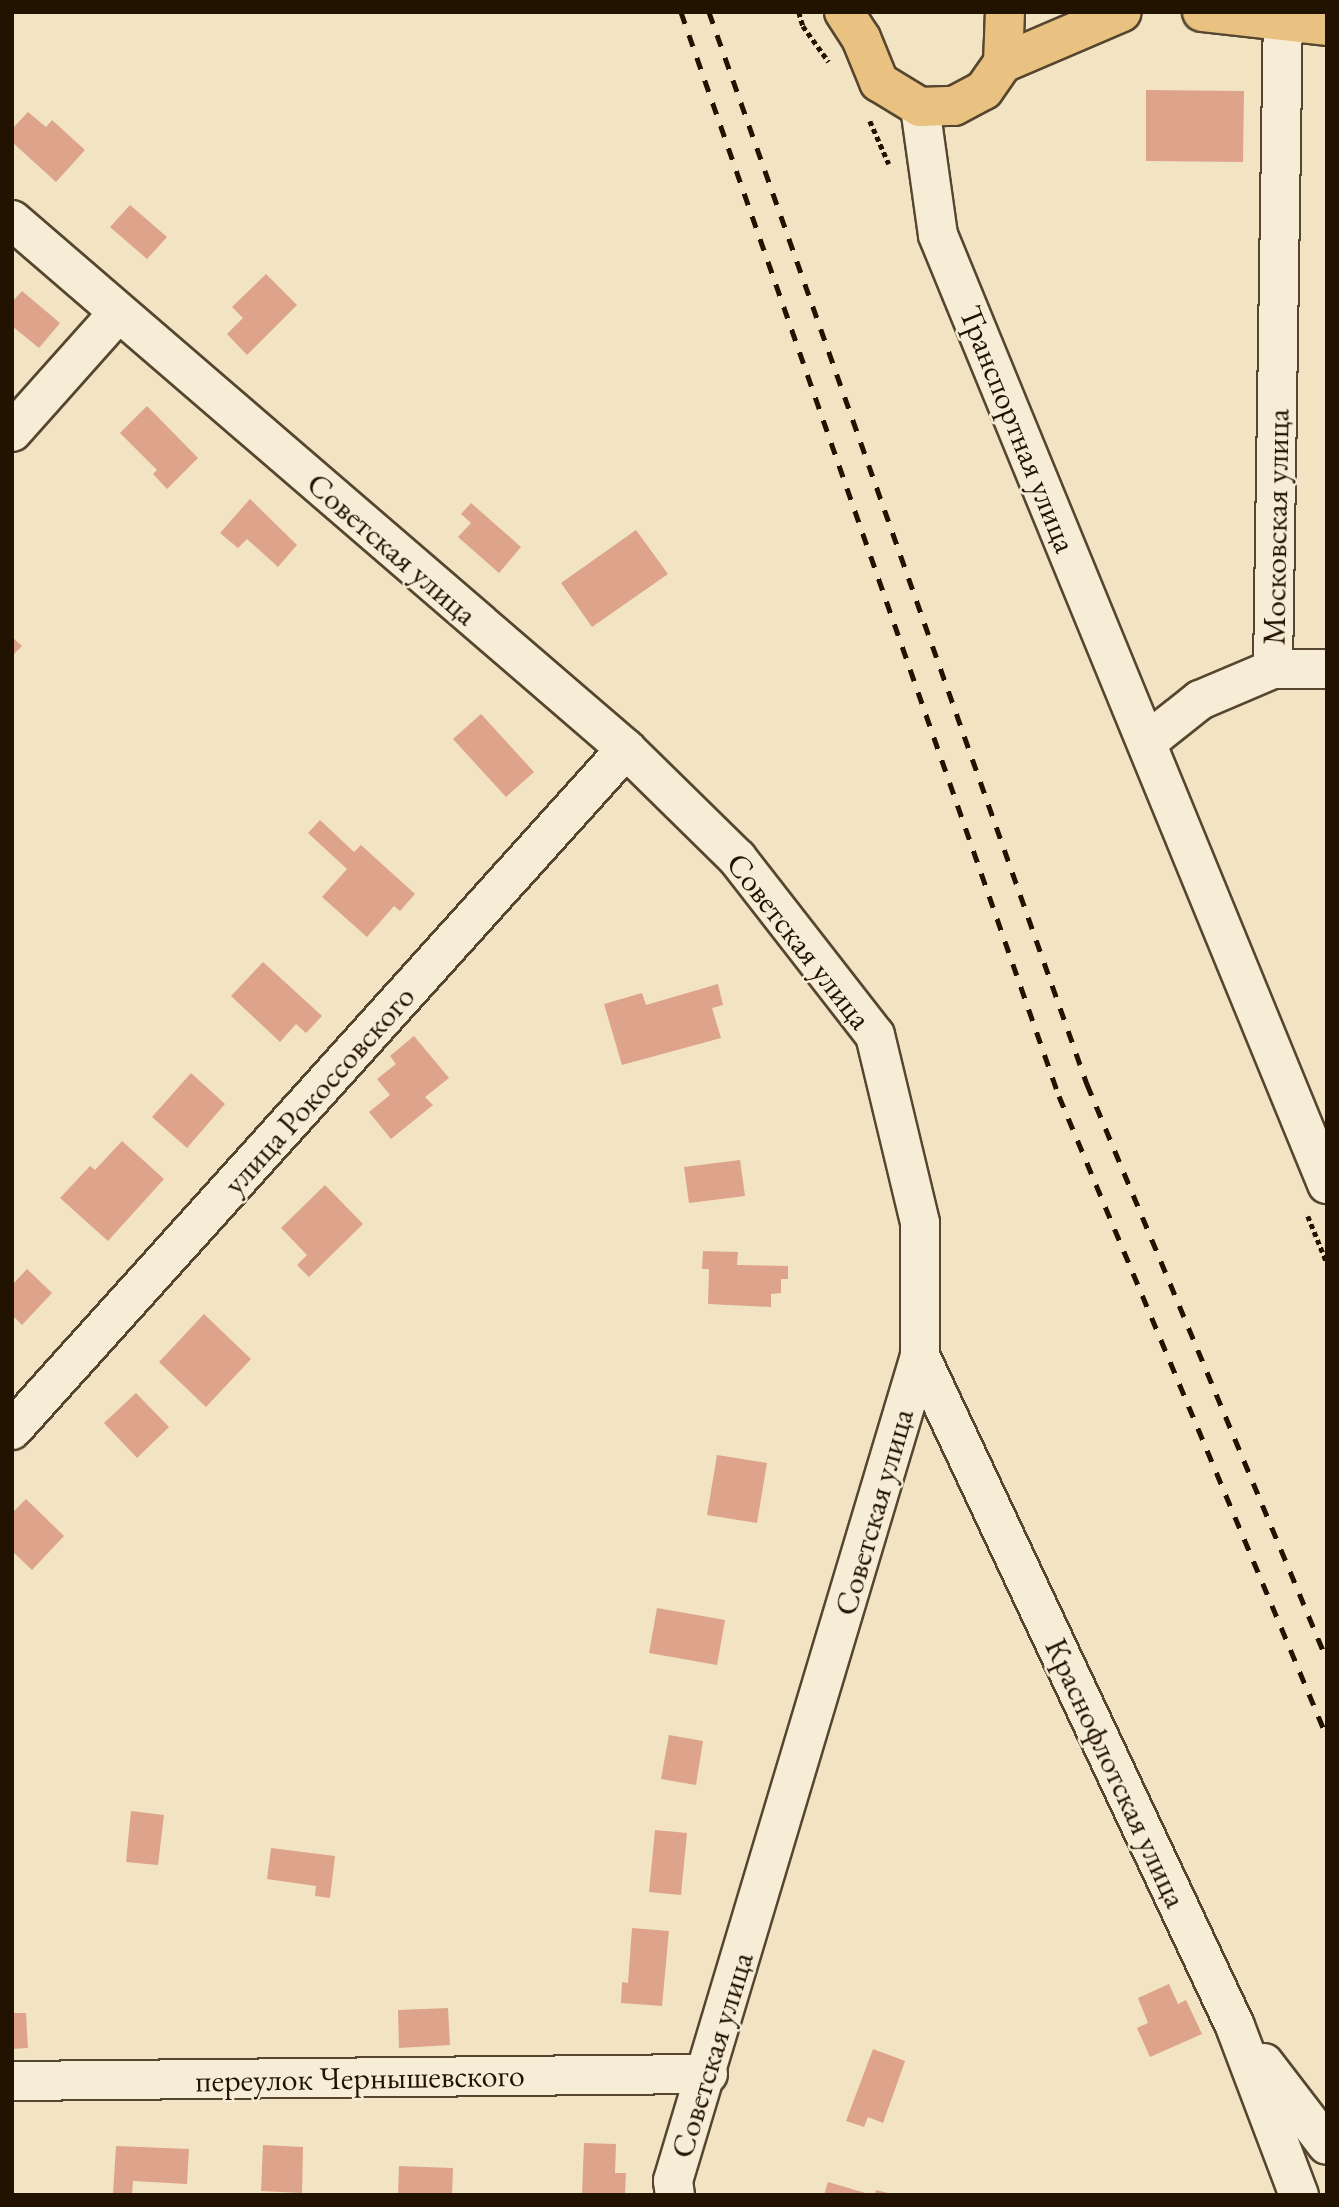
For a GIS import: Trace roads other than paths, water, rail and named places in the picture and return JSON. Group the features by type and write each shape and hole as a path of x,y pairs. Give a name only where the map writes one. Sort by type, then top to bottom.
{"main road":[{"path":"1003,63 1005,12"},
{"path":"858,21 879,82 920,107 954,106 984,90 1003,63 1122,12"},
{"path":"1202,12 1284,17 1327,26"}],"street":[{"name":"Московская улица","path":"1147,742 1200,700 1273,669 1284,17"},
{"name":"Транспортная улица","path":"920,107 938,235 1147,742"},
{"name":"Советская улица","path":"12,220 626,750 737,858 875,1035 920,1223 920,1356 708,2074 671,2190"},
{"path":"12,432 118,313"},
{"path":"1273,669 1327,669"},
{"path":"1147,742 1327,1184"},
{"name":"улица Рокоссовского","path":"12,1430 626,750"},
{"name":"Краснофлотская улица","path":"920,1356 1235,2026 1299,2195"},
{"path":"1235,2026 1327,2145"},
{"name":"переулок Чернышевского","path":"12,2081 708,2074"}],"railway":[{"path":"681,12 1059,1096 1327,1737"},
{"path":"709,12 1087,1084 1327,1660"}]}
